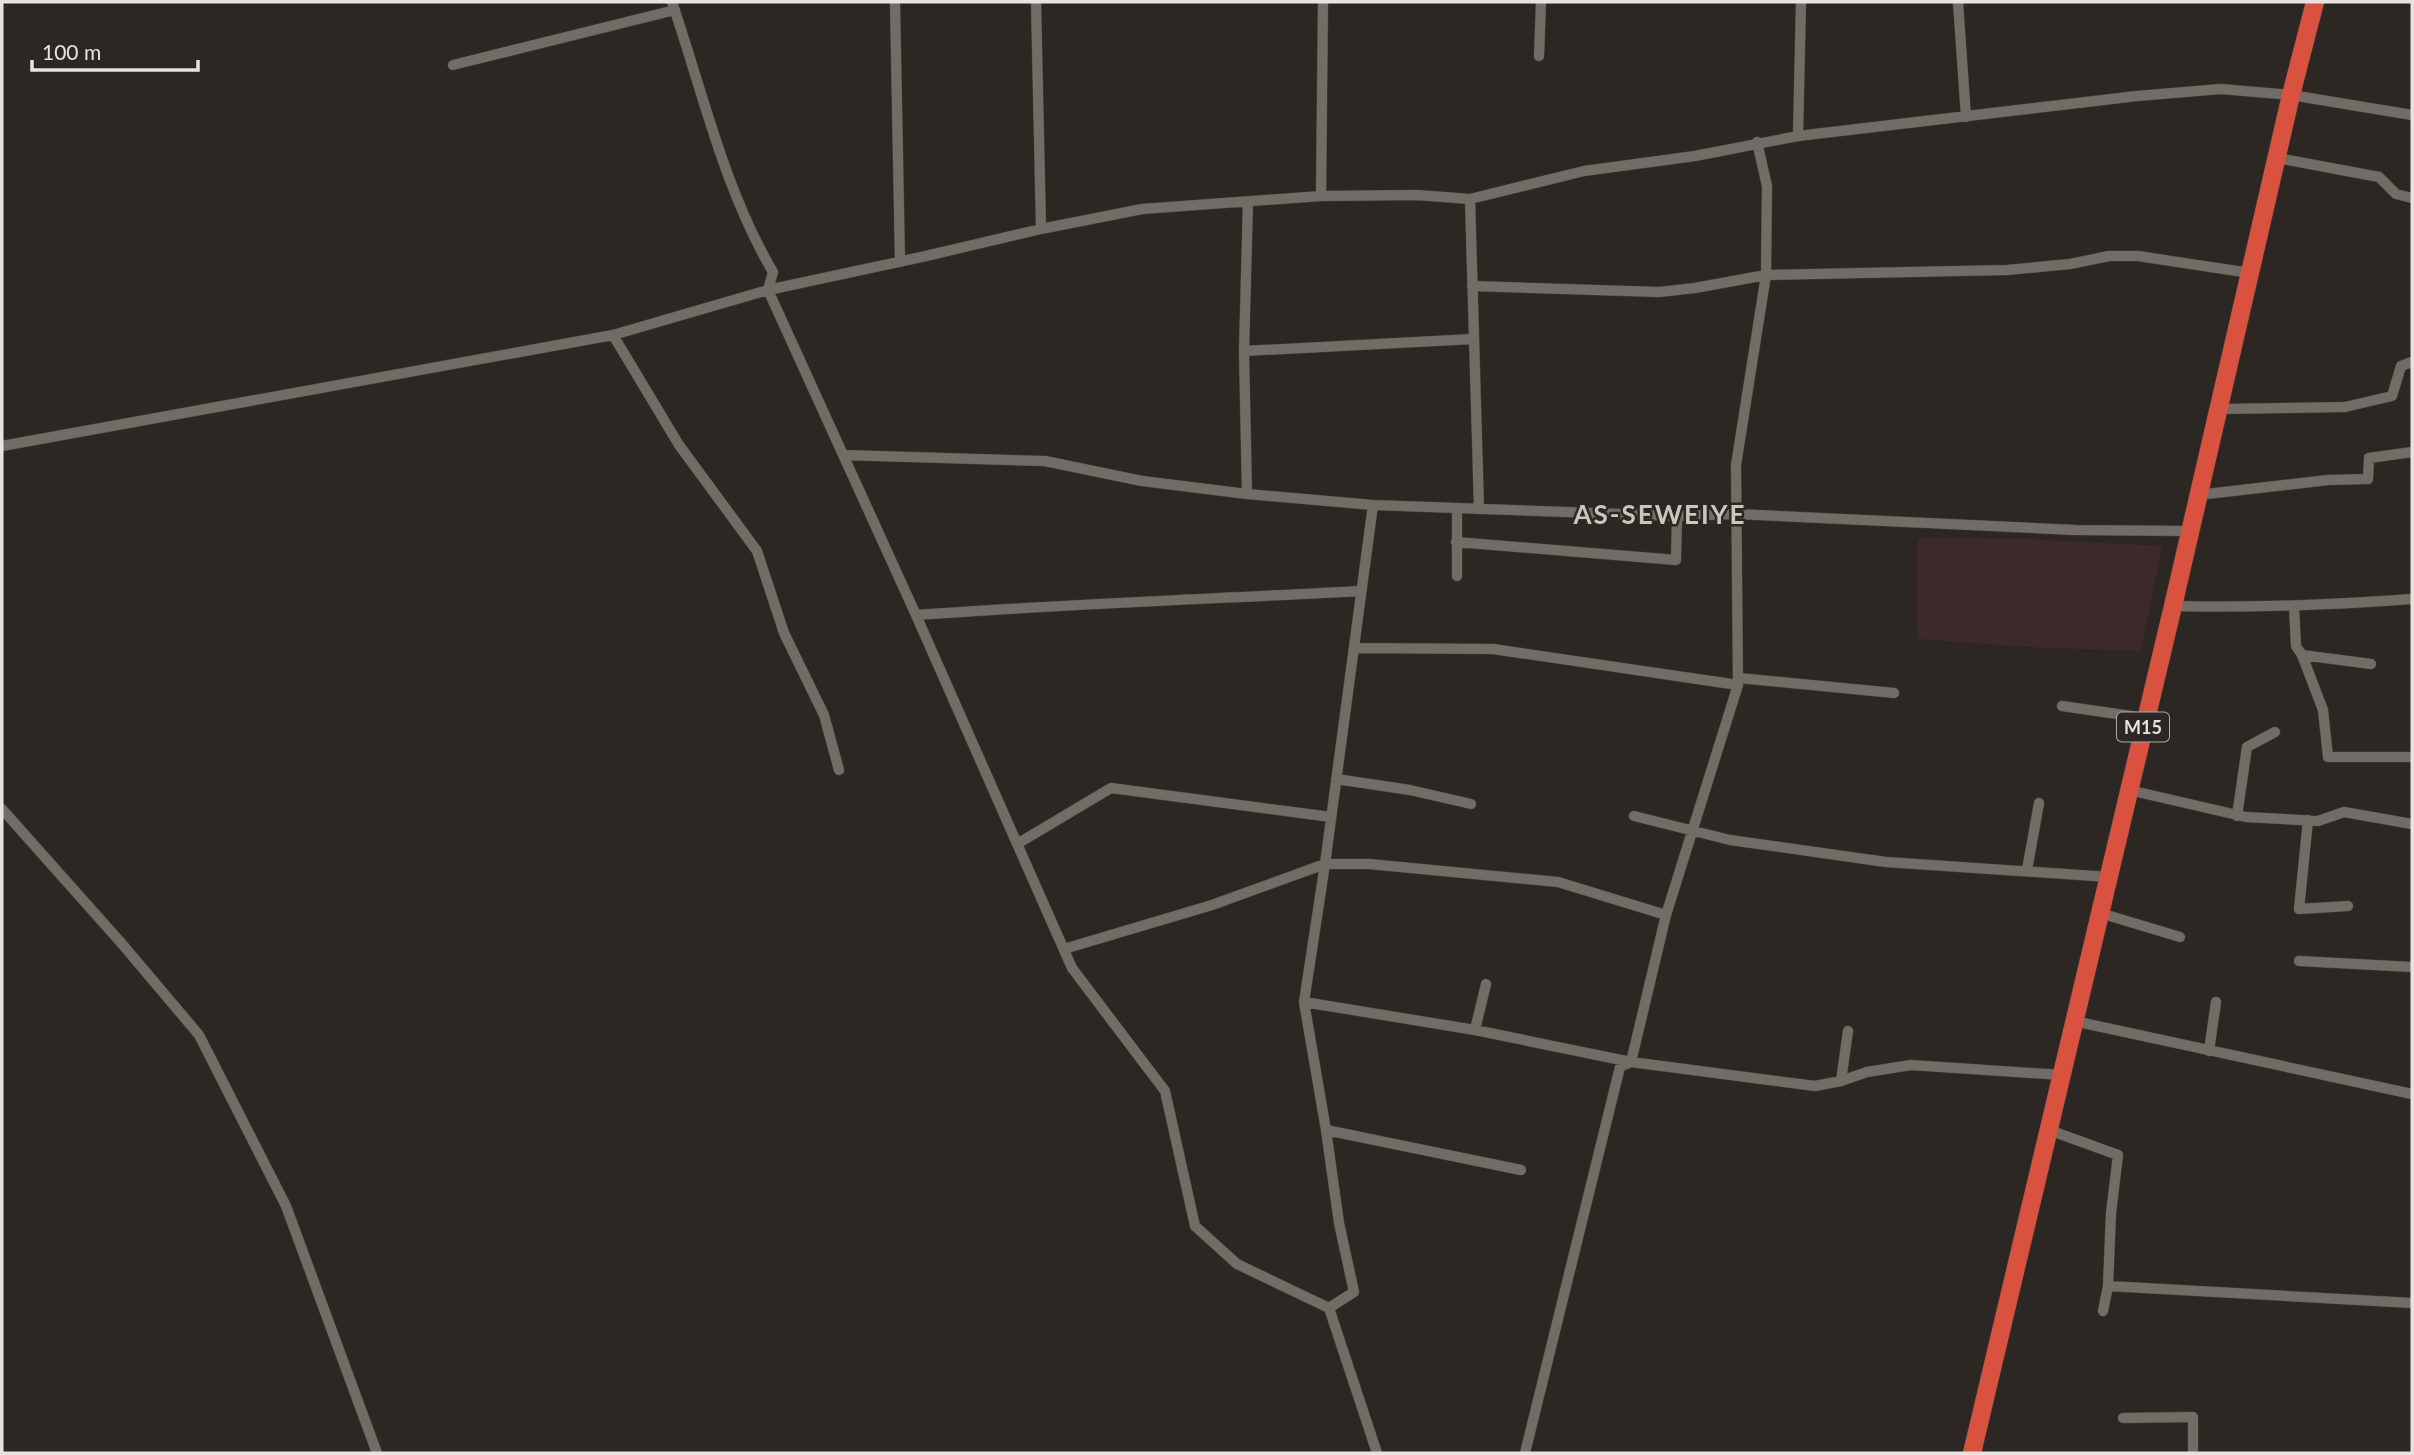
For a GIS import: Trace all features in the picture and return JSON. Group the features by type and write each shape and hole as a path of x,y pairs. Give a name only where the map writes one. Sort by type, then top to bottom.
{"highway":[{"name":"M15","path":"1972,1453 2315,2"}],"street":[{"path":"895,2 900,262"},
{"path":"1036,2 1041,229"},
{"path":"1321,196 1323,2"},
{"path":"1539,56 1541,2"},
{"path":"1798,136 1801,2"},
{"path":"1958,2 1966,117"},
{"path":"453,65 673,6 725,167 756,243 773,272 768,290 1064,949 1073,968 1165,1091 1195,1226 1237,1264 1329,1308 1377,1453"},
{"path":"2,446 613,335 768,290 1142,209 1321,196 1417,195 1470,199 1584,171 1695,156 1757,142 2137,96 2221,89 2291,95 2412,115"},
{"path":"1525,1453 1620,1067 1630,1062 1666,915 1738,681 1736,465 1766,275 1767,186 1757,142"},
{"path":"2277,158 2379,177 2396,194 2412,198"},
{"path":"1470,199 1479,509"},
{"path":"1247,494 1244,351 1248,202"},
{"path":"1472,286 1659,292 1766,275 2007,270 2070,264 2109,256 2138,256 2250,273"},
{"path":"613,335 679,445 757,551 784,633 824,715 839,770"},
{"path":"1244,351 1473,339"},
{"path":"2218,409 2345,407 2392,396 2401,366 2412,362"},
{"path":"2197,495 2328,480 2368,479 2370,458 2412,452"},
{"path":"843,455 1045,461 1142,481 1373,505 1676,516 1736,514 2075,530 2189,531"},
{"path":"1329,1308 1354,1292 1339,1223 1304,1002 1373,505"},
{"path":"1457,508 1457,576"},
{"path":"1456,542 1676,560 1676,516"},
{"path":"916,615 1070,603 1170,601 1361,591"},
{"path":"2173,606 2243,608 2412,599"},
{"path":"2294,606 2296,646 2323,710 2328,757 2412,757"},
{"path":"1354,648 1493,649 1738,681 1894,693"},
{"path":"2302,655 2371,664"},
{"path":"2062,706 2145,718"},
{"path":"2237,816 2247,747 2275,732"},
{"path":"1336,779 1410,790 1471,804"},
{"path":"1017,844 1111,788 1331,817"},
{"path":"2129,790 2237,816 2318,821 2344,812 2412,824"},
{"path":"2027,870 2039,803"},
{"path":"2,809 199,1035 286,1206 377,1453"},
{"path":"1634,816 1730,840 1886,862 2109,877"},
{"path":"2308,821 2299,909 2348,905"},
{"path":"1064,949 1212,905 1325,864 1369,864 1558,882 1666,915"},
{"path":"2100,913 2180,937"},
{"path":"2299,961 2412,967"},
{"path":"1475,1030 1486,984"},
{"path":"1304,1002 1475,1030 1630,1062 1815,1086 1867,1072 1912,1065 2062,1075"},
{"path":"2209,1051 2216,1002"},
{"path":"2074,1021 2412,1094"},
{"path":"1841,1081 1848,1031"},
{"path":"1326,1130 1521,1170"},
{"path":"2049,1130 2118,1155 2110,1213 2108,1286 2103,1311"},
{"path":"2108,1286 2412,1303"},
{"path":"2123,1418 2193,1417 2193,1453"}],"shaded area":[{"path":"1918,538 2028,539 2162,546 2141,651 2027,647 1918,639"}],"district":[{"name":"AS-SEWEIYE","path":"1660,514"}]}
